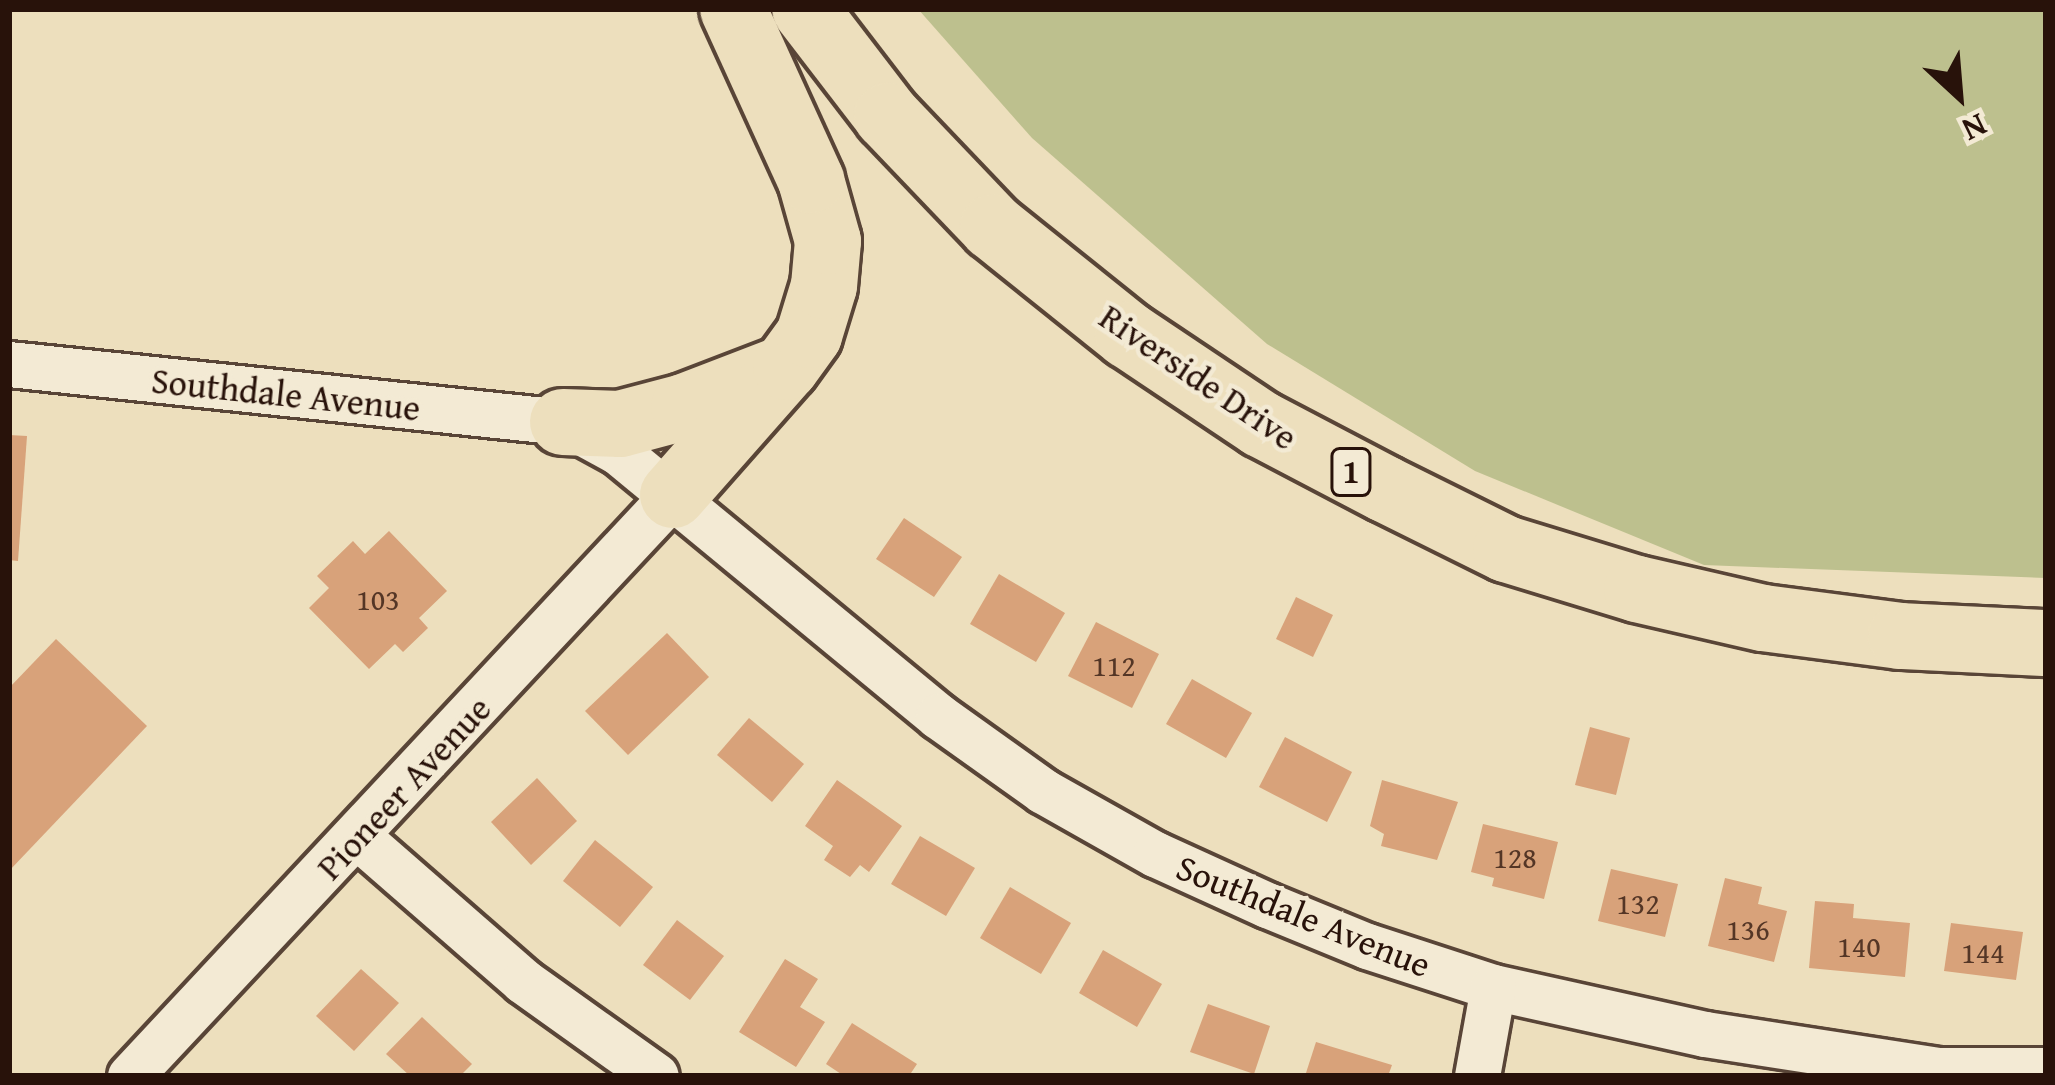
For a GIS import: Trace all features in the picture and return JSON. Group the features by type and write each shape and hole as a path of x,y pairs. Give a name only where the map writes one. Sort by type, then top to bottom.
{"highway":[{"path":"673,495 787,367 809,335 824,286 828,241 811,180 733,9"},
{"name":"Riverside Drive","path":"805,9 887,116 993,227 1129,334 1261,424 1385,489 1506,549 1721,609 1901,636 2046,643"},
{"path":"562,422 620,424 684,407 787,367"}],"street":[{"name":"Southdale Avenue","path":"9,364 562,422 618,452 849,644 1043,791 1155,854 1267,905 1367,946 1493,987 1705,1034 1915,1066 2046,1070"},
{"name":"Pioneer Avenue","path":"130,1076 673,495"},
{"path":"357,836 523,981 656,1076"},
{"path":"1477,1076 1493,987"}],"green space":[{"path":"918,9 2046,9 2046,578 1704,565 1475,471 1267,344 1032,138"}],"building":[{"path":"9,435 27,436 18,561 9,560"},
{"path":"904,518 962,557 934,597 876,559"},
{"path":"389,531 447,591 419,618 428,628 403,652 395,644 369,669 309,608 329,588 317,576 353,541 365,554"},
{"path":"999,574 1065,613 1036,662 970,624"},
{"path":"1296,597 1333,615 1313,657 1276,639"},
{"path":"1096,622 1159,654 1132,708 1068,676"},
{"path":"667,633 709,677 628,755 585,711"},
{"path":"56,639 147,726 9,871 9,688"},
{"path":"1192,679 1252,713 1226,758 1166,724"},
{"path":"749,718 804,764 772,802 717,755"},
{"path":"1590,727 1630,738 1616,795 1575,785"},
{"path":"1285,737 1352,772 1327,822 1259,787"},
{"path":"537,778 577,821 531,865 491,822"},
{"path":"837,780 902,826 869,872 860,865 850,877 824,860 833,846 805,826"},
{"path":"1382,780 1458,802 1437,860 1381,846 1384,834 1370,826"},
{"path":"1483,824 1558,842 1544,899 1492,886 1494,878 1471,872"},
{"path":"920,836 975,868 946,916 891,884"},
{"path":"595,840 653,887 620,927 563,881"},
{"path":"1611,869 1678,884 1665,937 1598,921"},
{"path":"1725,878 1762,887 1758,904 1787,911 1774,962 1708,946"},
{"path":"1010,887 1071,923 1041,974 980,938"},
{"path":"1815,901 1854,904 1853,918 1910,923 1905,977 1809,968"},
{"path":"677,920 724,956 690,1000 643,965"},
{"path":"1951,923 2023,932 2016,980 1944,971"},
{"path":"1103,950 1162,984 1137,1027 1079,993"},
{"path":"785,959 818,979 800,1007 825,1022 796,1067 739,1032"},
{"path":"361,969 399,1003 354,1051 316,1016"},
{"path":"1208,1004 1270,1026 1254,1074 1190,1052"},
{"path":"422,1017 472,1064 460,1076 410,1076 386,1054"},
{"path":"852,1023 917,1064 909,1076 844,1076 826,1064"},
{"path":"1316,1042 1392,1065 1388,1076 1305,1076"}]}
